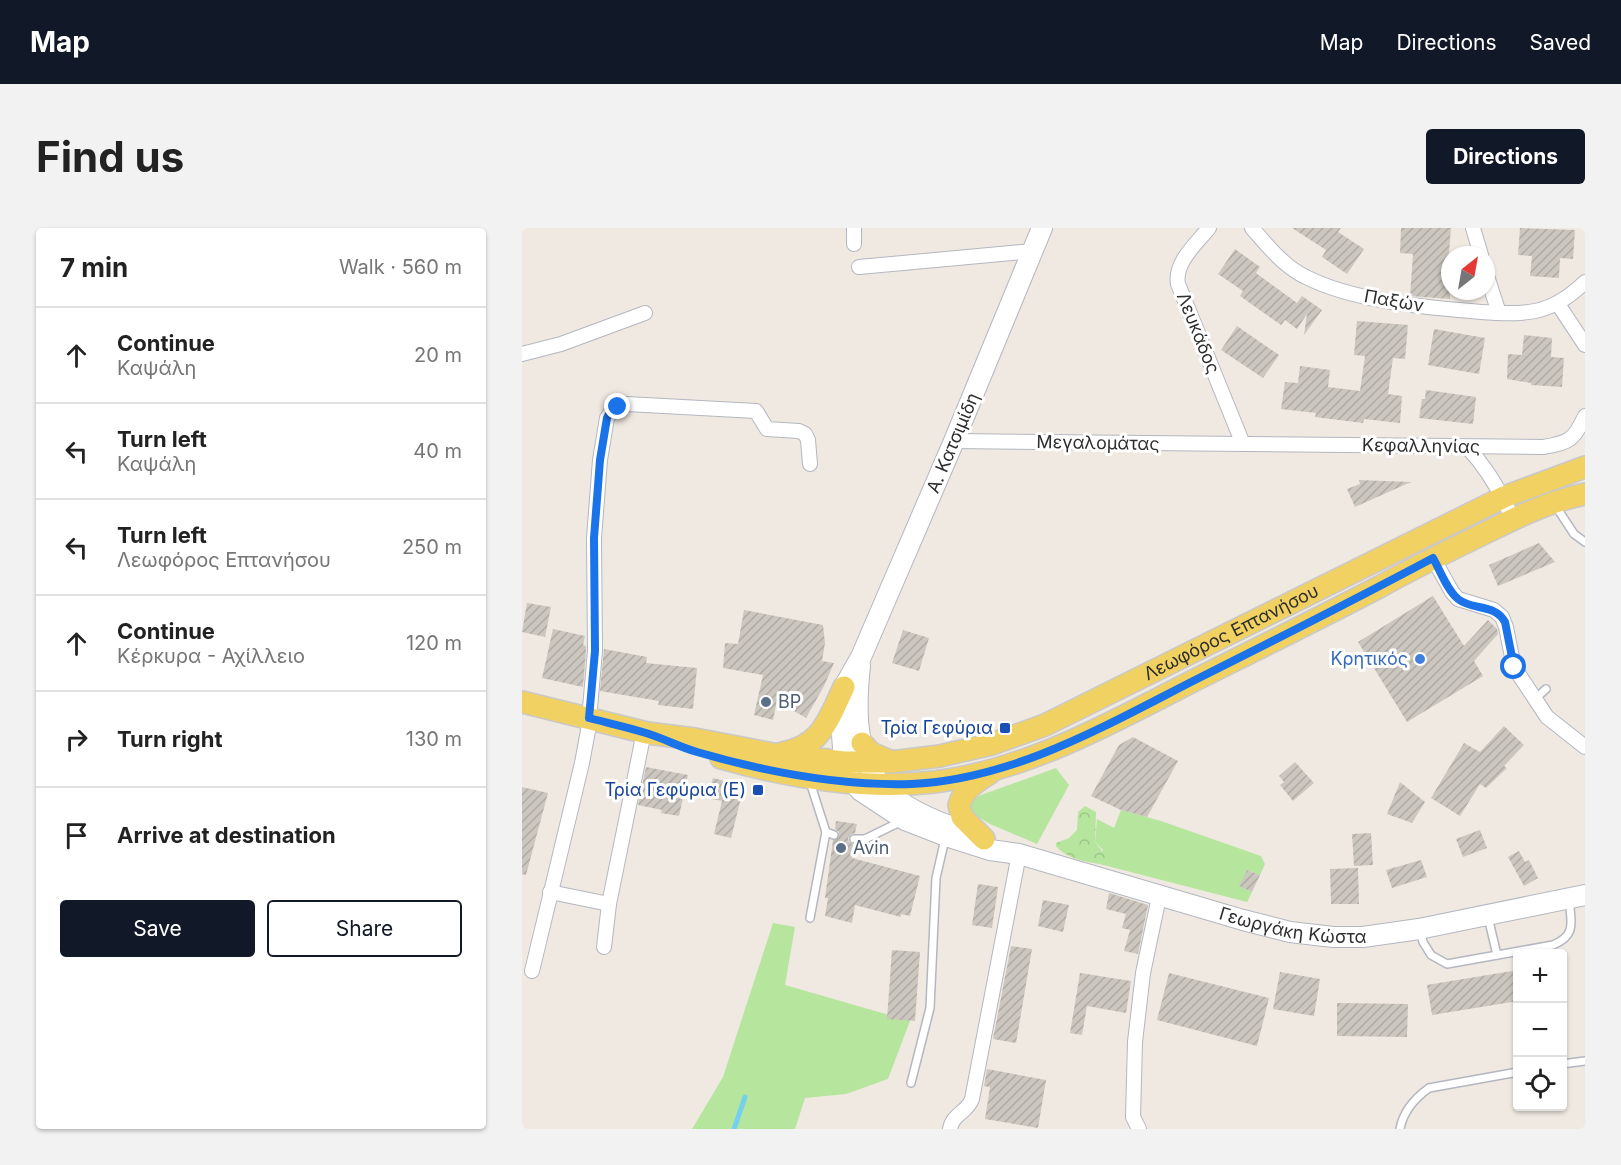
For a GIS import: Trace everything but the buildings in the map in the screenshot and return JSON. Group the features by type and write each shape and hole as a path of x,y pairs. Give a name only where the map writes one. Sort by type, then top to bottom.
{"main road":[{"name":"Α. Κατσιμίδη","path":"852,782 844,762 840,707 844,687 861,657 1042,228"},
{"name":"Λεωφόρος Επτανήσου","path":"646,732 773,754 844,762 865,753 891,762 940,756 977,748 1045,725 1503,497 1585,467"},
{"name":"Λεωφόρος Επτανήσου","path":"646,732 694,751 770,770 852,782 910,784 935,782 1004,766 1045,752 1101,727 1433,558 1513,520 1554,503 1585,494"},
{"name":"Α. Κατσιμίδη","path":"861,657 856,707 865,753"},
{"path":"773,754 797,750 819,735 844,687"},
{"path":"522,702 646,732"},
{"path":"865,753 879,783"},
{"path":"984,839 962,817 960,801 975,782 1004,766"},
{"name":"Γεωργάκη Κώστα","path":"852,782 870,798 904,820 990,850 1013,853"},
{"name":"Γεωργάκη Κώστα","path":"879,783 893,796 910,806 945,824 1013,853 1159,897 1290,932 1333,937 1419,929 1577,896"}],"street":[{"path":"854,228 854,244"},
{"name":"Λευκάδος","path":"1209,228 1180,265 1177,276 1243,444"},
{"name":"Παξών","path":"1252,228 1290,267 1304,277 1319,284 1385,300 1446,309 1499,313 1535,311 1558,304 1585,282"},
{"path":"1473,228 1478,246"},
{"path":"859,267 1033,251"},
{"path":"1495,300 1499,313"},
{"path":"1558,304 1585,345"},
{"path":"522,354 561,344 645,313"},
{"path":"532,971 582,763 589,718 595,651 594,563 597,491 604,429 610,412 627,404 756,411 767,429 799,431 805,434 808,440 810,464"},
{"name":"Κεφαλληνίας","path":"1243,444 1543,447 1563,444 1573,436 1585,416"},
{"name":"Μεγαλομάτας","path":"954,441 1243,444"},
{"path":"1467,447 1483,463 1503,497 1513,520"},
{"path":"1433,558 1458,599 1494,610 1502,617 1514,667 1552,722 1585,747"},
{"path":"604,947 609,904 646,732"},
{"path":"950,1129 955,1116 967,1108 972,1099 1013,853"},
{"path":"550,892 609,904"},
{"path":"1139,1129 1133,1117 1134,1042 1143,973 1159,897"}],"lane":[{"path":"1554,503 1574,534 1585,542"},
{"path":"1535,699 1546,689"},
{"path":"808,777 826,832 810,918"},
{"path":"854,839 865,839 904,820"},
{"path":"826,832 834,835"},
{"path":"911,1083 930,1008 936,878 946,836"},
{"path":"1419,929 1423,942 1431,955 1447,964 1553,945 1569,935 1577,896"},
{"path":"1488,915 1497,955"},
{"path":"1567,1063 1585,1060"},
{"path":"1400,1129 1404,1116 1418,1096 1429,1088 1513,1073"}],"green space":[{"path":"1056,768 1069,785 1037,844 990,824 972,813 972,802 981,795"},
{"path":"1085,806 1096,812 1095,842 1106,856 1103,864 1071,857 1056,846 1056,843 1069,838 1077,830 1078,812"},
{"path":"1121,810 1161,821 1261,856 1265,864 1260,875 1247,870 1240,886 1252,892 1247,902 1099,864 1103,850 1095,842 1097,819 1114,828"},
{"path":"773,923 795,927 785,985 910,1021 888,1079 846,1094 805,1098 795,1129 692,1129 723,1077"}],"waterway":[{"path":"734,1129 745,1097"}],"place":[{"name":"Κρητικός","path":"1420,659"},
{"name":"BP","path":"766,702"},
{"name":"Τρία Γεφύρια","path":"1005,728"},
{"name":"Τρία Γεφύρια (E)","path":"758,790"},
{"name":"Avin","path":"841,848"}],"route":[{"path":"618,407 610,412 604,429 597,491 594,538 595,651 589,718 647,733 694,751 770,770 852,782 910,784 935,782 1004,766 1034,756 1101,727 1433,558 1458,599 1494,610 1502,617 1514,667"}]}
